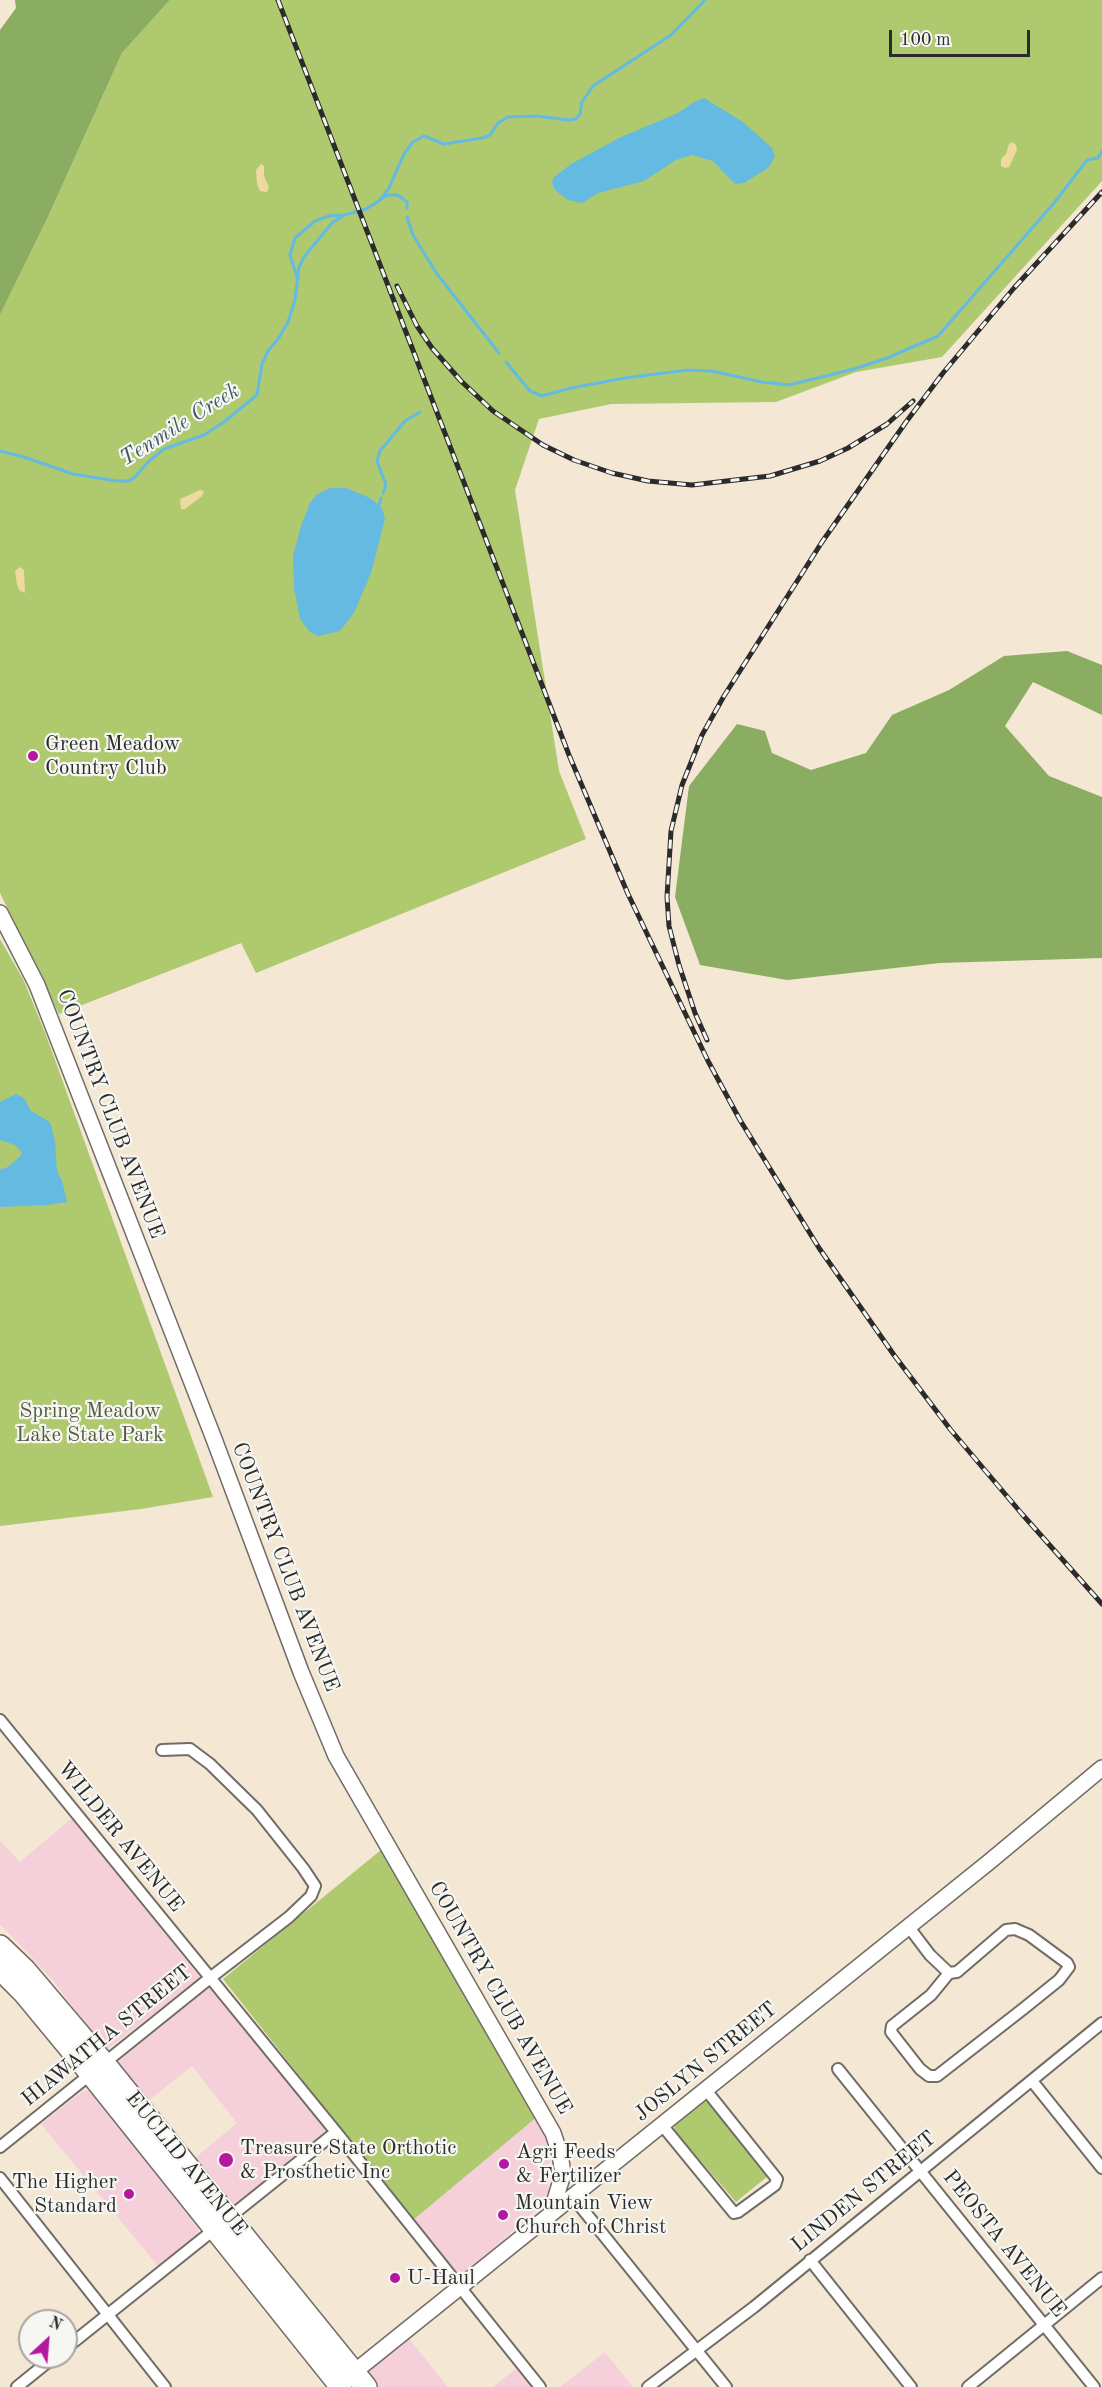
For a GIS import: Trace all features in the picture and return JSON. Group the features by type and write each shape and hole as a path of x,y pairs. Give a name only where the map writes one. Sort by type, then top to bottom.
{"highway":[{"name":"EUCLID AVENUE","path":"0,1946 25,1970 98,2068 347,2384"},
{"name":"EUCLID AVENUE","path":"0,1969 98,2068"}],"street":[{"name":"COUNTRY CLUB AVENUE","path":"0,913 37,985 214,1439 301,1672 336,1756 554,2133 559,2147 563,2174 551,2213"},
{"name":"WILDER AVENUE","path":"0,1720 336,2132 540,2387"},
{"path":"162,1750 190,1749 210,1764 250,1804 315,1886 311,1896 290,1917 210,1978"},
{"name":"JOSLYN STREET","path":"347,2384 460,2287 1102,1768"},
{"path":"908,1926 930,1955 949,1973"},
{"path":"1015,1929 1029,1935 1067,1963 1069,1967 1059,1980 994,2032 937,2076 929,2076 920,2069 902,2047 891,2032 892,2026 932,1995 949,1973 957,1972 1006,1930 1015,1929"},
{"name":"HIAWATHA STREET","path":"0,2147 210,1978"},
{"name":"LINDEN STREET","path":"648,2387 810,2260 1102,2023"},
{"name":"PEOSTA AVENUE","path":"838,2069 1094,2387"},
{"path":"1032,2081 1102,2168"},
{"path":"662,2125 734,2213 775,2185 777,2179 705,2090"},
{"path":"78,2338 336,2132"},
{"path":"0,2178 106,2316 165,2387"},
{"path":"572,2196 726,2387"},
{"path":"810,2260 911,2387"},
{"path":"968,2387 1102,2278"},
{"path":"17,2387 39,2369"}],"shaded area":[{"path":"72,1818 200,1978 106,2050 50,1977 0,1924 0,1841 20,1862"},
{"path":"211,1986 326,2127 325,2134 233,2205 194,2159 237,2123 192,2066 147,2102 117,2063"},
{"path":"89,2090 199,2227 197,2236 158,2266 41,2124 83,2091"},
{"path":"538,2116 544,2129 550,2157 548,2192 541,2205 468,2272 461,2275 454,2274 413,2220"},
{"path":"406,2335 448,2387 376,2387 367,2374 368,2370"},
{"path":"605,2352 633,2387 560,2387"},
{"path":"516,2369 532,2387 493,2387"}],"green space":[{"path":"15,0 170,0 122,53 48,217 0,315 0,30 16,8"},
{"name":"Green Meadow Country Club","path":"170,0 1102,0 1102,181 942,357 856,372 776,402 611,404 539,419 515,490 559,771 586,839 256,973 241,943 59,1014 0,893 0,315 48,217 122,53"},
{"path":"1067,651 1102,665 1102,715 1033,682 1005,726 1049,776 1102,797 1102,958 940,963 787,980 700,965 675,897 689,786 737,724 765,731 772,753 811,770 866,753 892,715 949,690 1004,656"},
{"name":"Spring Meadow Lake State Park","path":"0,939 24,981 46,1035 213,1497 141,1509 0,1526"},
{"path":"381,1850 538,2116 413,2220 223,1979"},
{"path":"703,2101 709,2102 768,2176 736,2202 674,2130 675,2123"}],"sand":[{"path":"1012,142 1016,145 1017,150 1009,167 1005,168 1001,166 1001,159"},
{"path":"261,164 264,166 264,176 269,187 267,192 260,191 257,184 256,170"},
{"path":"200,490 204,491 202,496 185,509 181,509 180,499"},
{"path":"20,567 24,570 25,593 20,591 17,585 15,571"}],"water":[{"path":"704,98 743,122 772,148 775,157 768,168 744,183 735,184 713,161 692,155 676,160 644,181 598,193 582,203 568,200 555,190 552,183 553,178 571,164 619,138 678,113"},
{"path":"330,488 346,488 370,498 382,508 385,519 371,573 354,613 340,631 318,636 310,632 300,619 294,588 293,556 310,503 316,495"},
{"path":"16,1094 24,1098 31,1111 50,1122 55,1141 57,1172 62,1180 67,1202 0,1207 0,1169 6,1168 20,1157 22,1152 15,1145 0,1140 0,1102"}],"waterway":[{"name":"Tenmile Creek","path":"0,451 73,474 128,481 133,479 149,461 164,449 204,435 257,395 262,364 288,322 295,300 299,267 304,257 332,223 344,215 366,209 379,201 389,188 404,154 413,142 424,136 444,144 482,138 490,135 498,123 508,117 536,116 576,119 580,114 582,102 593,86 671,35 705,0"},
{"path":"506,362 530,391 542,396 625,378 688,370 712,371 762,382 789,385 854,369 887,358 938,336 1054,203 1087,160 1098,158 1102,151"},
{"path":"383,198 387,195 398,195 407,202 407,208"},
{"path":"297,277 290,255 295,238 315,221 341,215"},
{"path":"407,217 413,235 437,274 499,353"},
{"path":"383,493 386,485 377,461 380,451 405,421 420,412"},
{"path":"379,505 381,498"}],"railway":[{"path":"278,0 569,755 628,894 708,1061 740,1120 819,1248 894,1355 950,1429 1102,1604"},
{"path":"707,1040 679,965 669,926 667,897 671,831 682,785 702,735 724,696 822,542 906,422 943,373 1014,288 1102,192"},
{"path":"397,286 417,326 432,348 461,381 493,411 543,445 574,460 612,473 648,481 692,485 770,476 820,461 848,448 887,424 913,401"}],"place":[{"name":"Green Meadow Country Club","path":"33,756"},
{"name":"Treasure State Orthotic & Prosthetic Inc","path":"226,2160"},
{"name":"Agri Feeds & Fertilizer","path":"504,2164"},
{"name":"The Higher Standard","path":"129,2194"},
{"name":"Mountain View Church of Christ","path":"503,2215"},
{"name":"U-Haul","path":"395,2278"}]}
